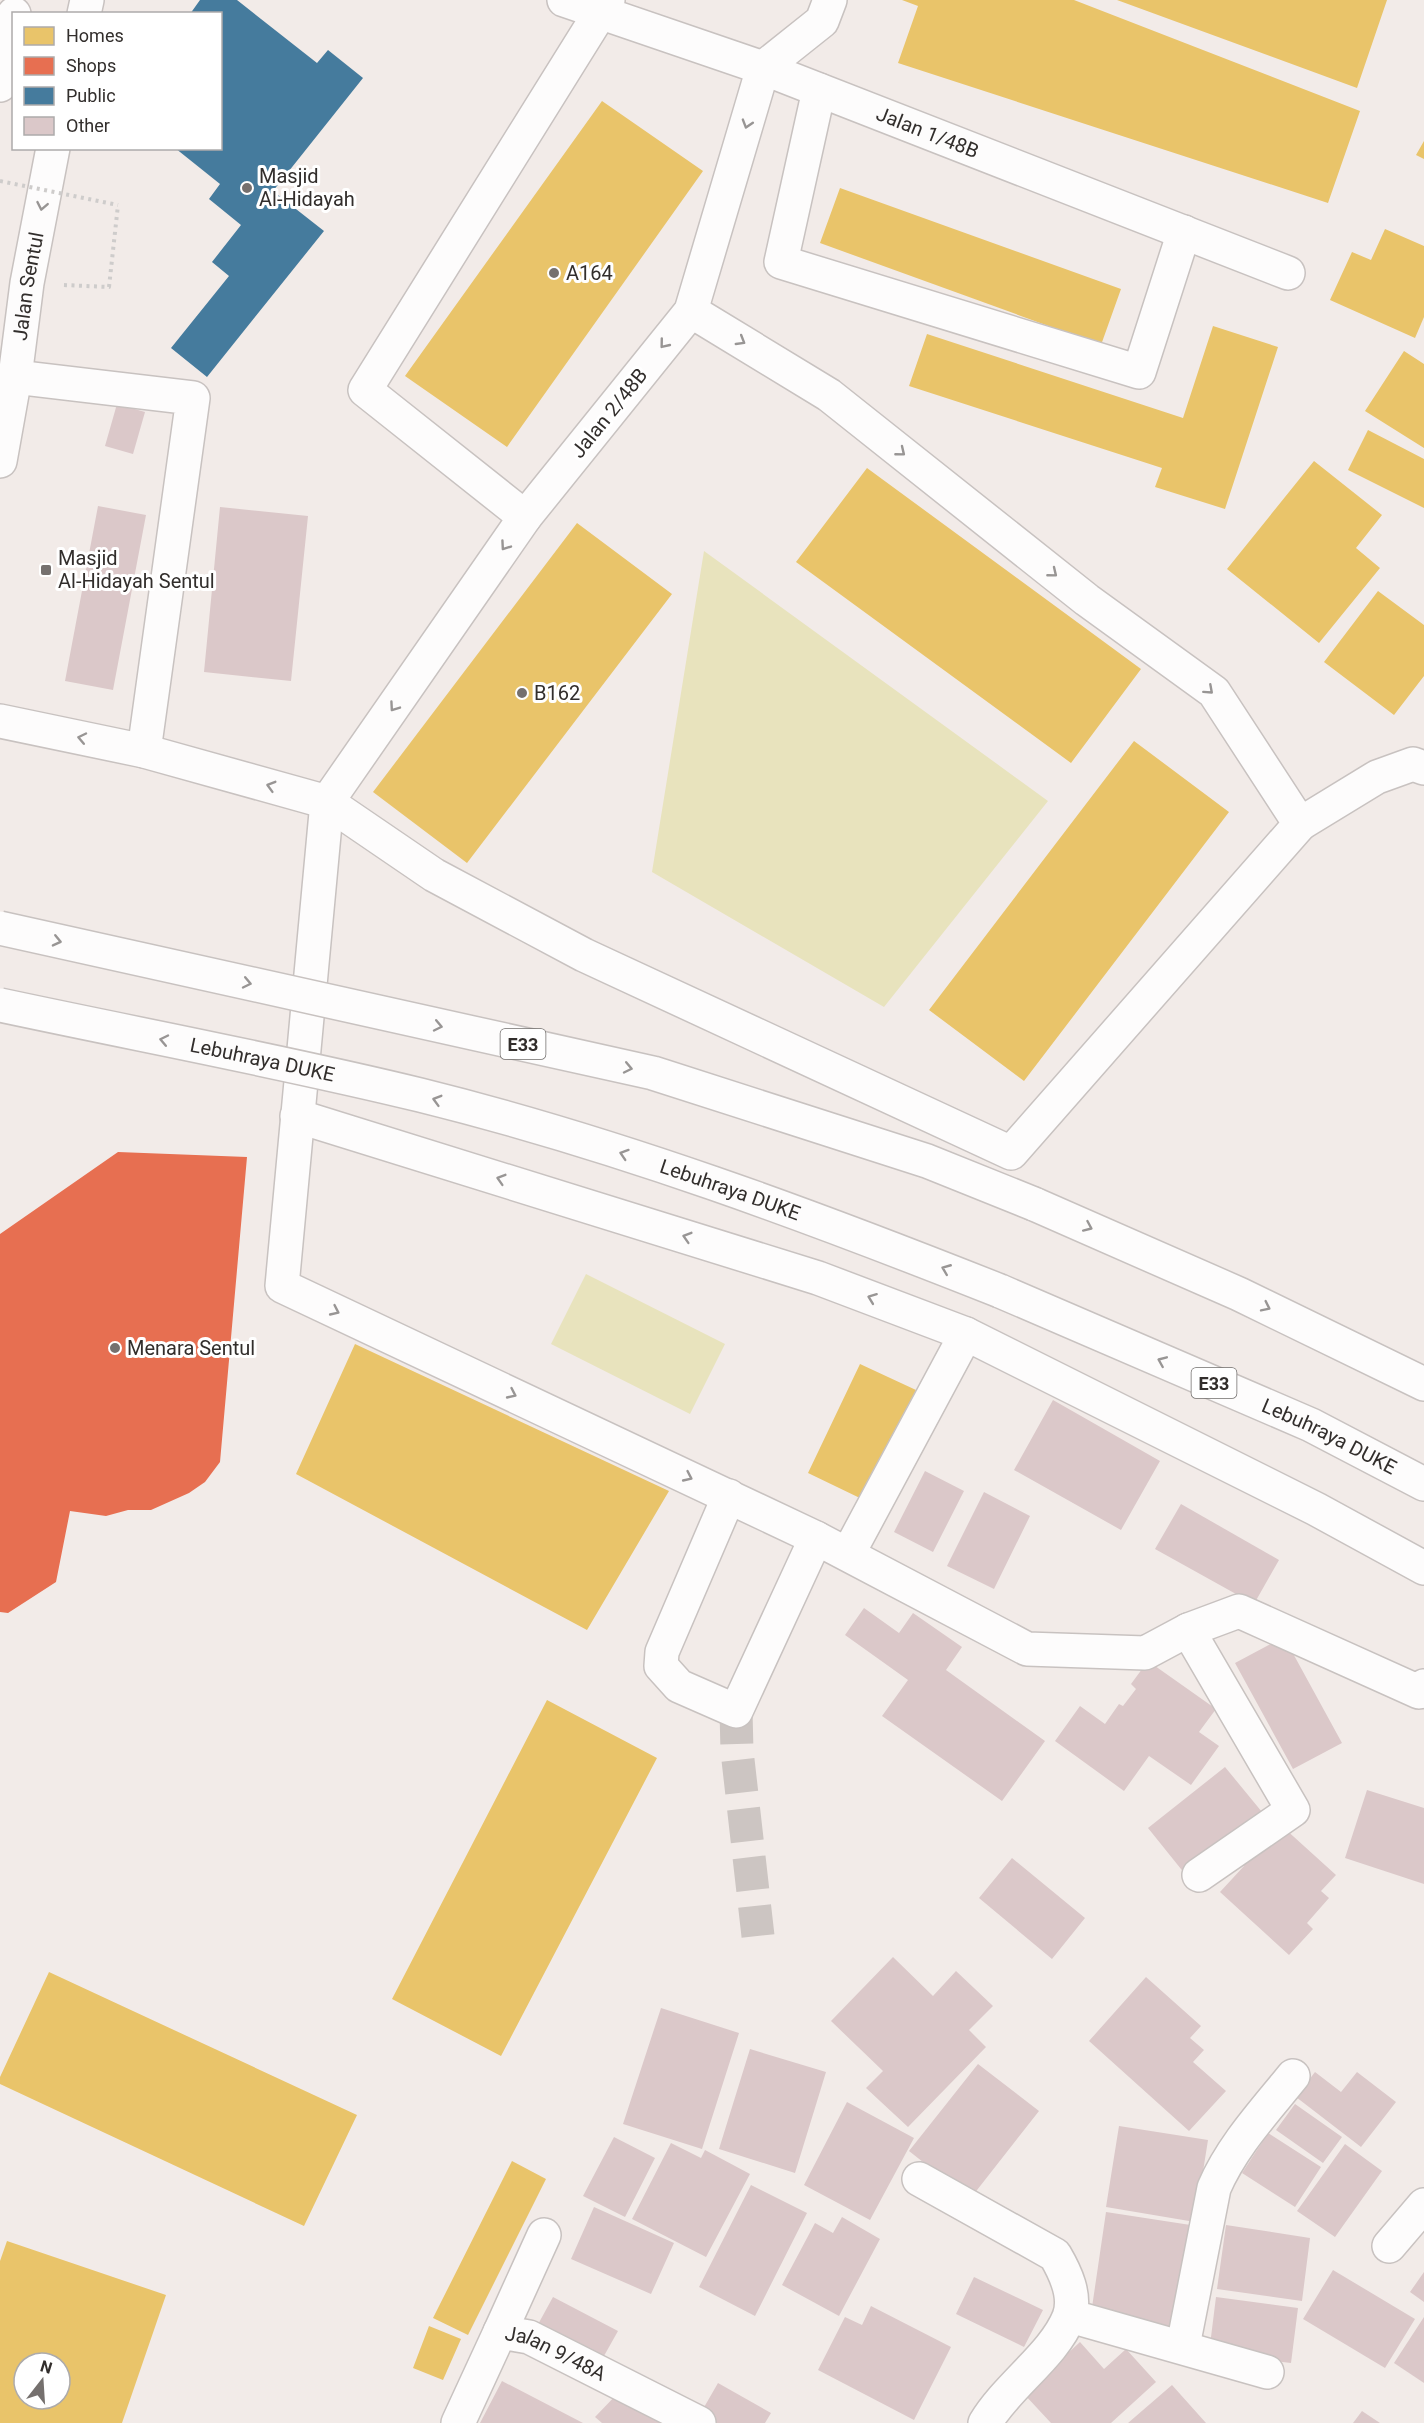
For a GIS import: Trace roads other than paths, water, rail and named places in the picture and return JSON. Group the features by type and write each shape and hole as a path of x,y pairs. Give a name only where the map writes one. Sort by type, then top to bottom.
{"main road":[{"name":"Jalan 1/48B","path":"564,0 605,6 1288,273"},
{"path":"764,68 822,21 830,0"},
{"path":"525,517 365,390 605,6"},
{"path":"0,85 12,24"},
{"name":"Jalan 2/48B","path":"327,802 525,517 691,311 764,68"},
{"path":"819,90 781,262 1139,372 1184,232"},
{"name":"Jalan Sentul","path":"0,461 15,377 27,283 53,150"},
{"path":"691,311 829,395 1087,600 1214,692 1300,824"},
{"path":"15,377 193,398 144,751"},
{"path":"0,721 144,751 327,802 434,875 584,956 1011,1154 1300,824 1377,777 1413,764 1424,768"},
{"path":"327,802 282,1286 816,1538 1027,1649 1145,1653 1188,1630 1239,1611 1419,1692 1424,1686"},
{"name":"E33","path":"0,928 653,1073 927,1161 1034,1204 1239,1293 1424,1384"},
{"name":"Lebuhraya DUKE","path":"0,1005 420,1095 586,1142 878,1242 1000,1291 1311,1425 1424,1484"},
{"path":"297,1116 818,1278 966,1334 1316,1509 1424,1568"},
{"path":"848,1554 966,1334"},
{"path":"729,1496 662,1652 661,1666 679,1686 736,1711 816,1538"},
{"path":"1188,1630 1293,1810 1199,1875"},
{"path":"1183,2346 1214,2188 1235,2148 1293,2076"},
{"path":"919,2179 1055,2255 1066,2273 1071,2295 1070,2316 1048,2351 990,2415"},
{"path":"1389,2246 1424,2205"},
{"path":"500,2332 544,2235"},
{"path":"1070,2316 1183,2346 1267,2372"},
{"name":"Jalan 9/48A","path":"458,2423 500,2332 529,2337 699,2423"}],"tunnel":[{"path":"736,1711 737,1751 758,1936"}],"place":[{"name":"Masjid Al-Hidayah","path":"247,188"},
{"name":"A164","path":"554,273"},
{"name":"Masjid Al-Hidayah Sentul","path":"46,570"},
{"name":"B162","path":"522,693"},
{"name":"Menara Sentul","path":"115,1348"}]}
